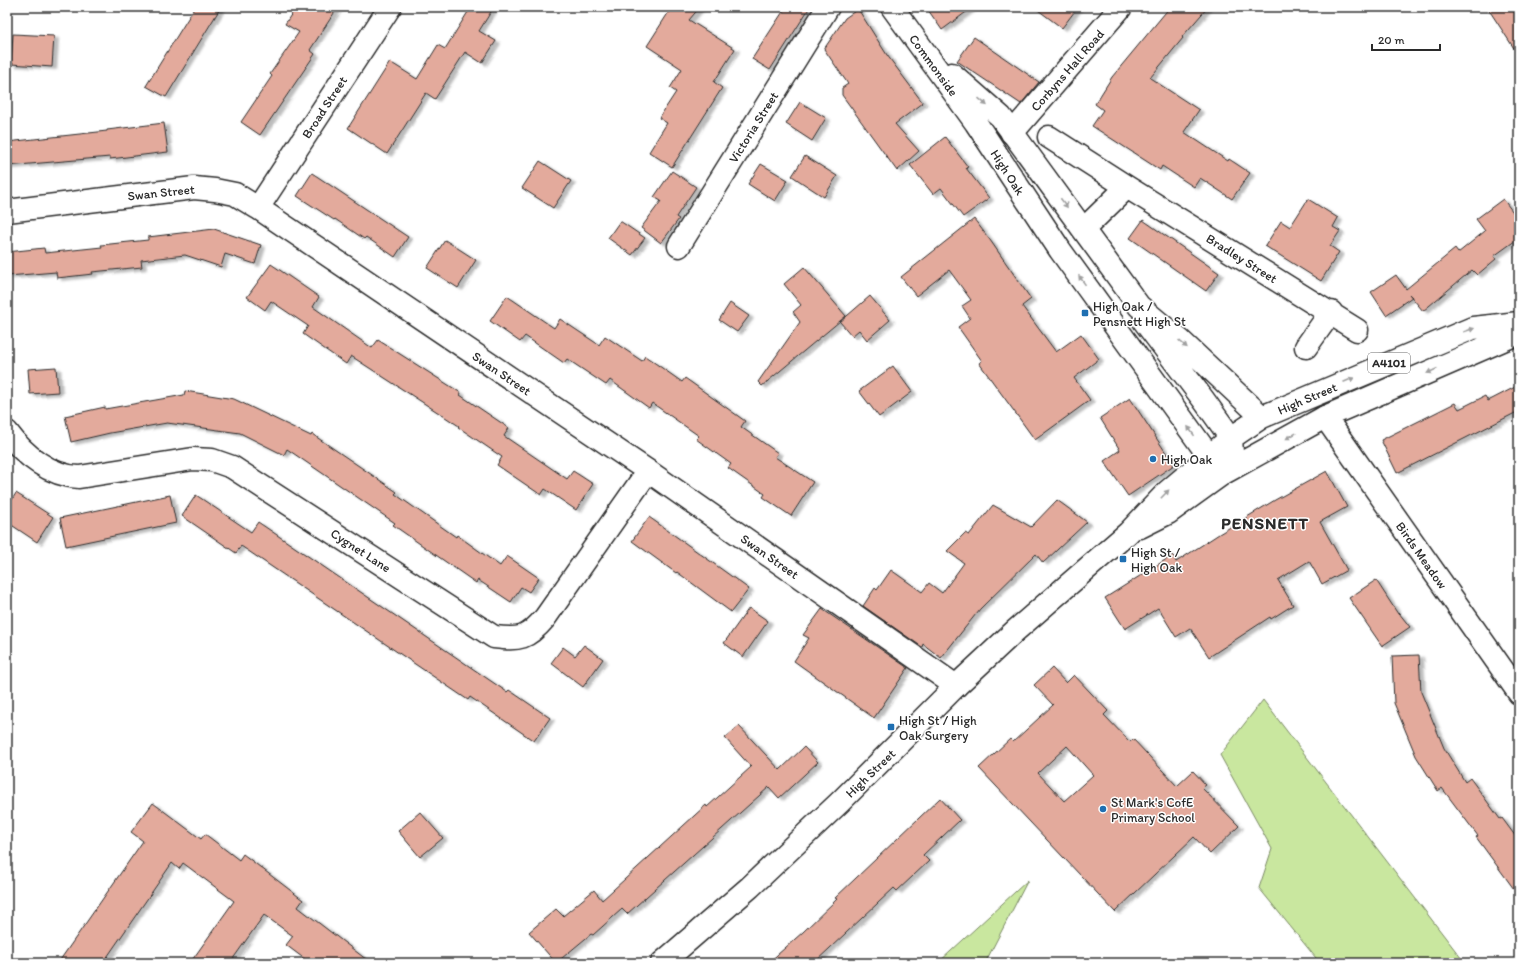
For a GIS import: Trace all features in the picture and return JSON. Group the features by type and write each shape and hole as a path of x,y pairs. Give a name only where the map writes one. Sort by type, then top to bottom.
{"street":[{"name":"Broad Street","path":"258,208 390,7"},
{"name":"Victoria Street","path":"679,246 828,7"},
{"name":"Commonside","path":"892,7 976,123"},
{"name":"Corbyns Hall Road","path":"994,150 1012,133 1122,7"},
{"name":"High Oak","path":"922,48 1001,117 1139,306 1181,341 1262,417"},
{"name":"High Oak","path":"976,123 1060,250 1208,456 1227,471"},
{"name":"Bradley Street","path":"1049,137 1357,330"},
{"path":"1060,250 1127,187"},
{"name":"Swan Street","path":"7,211 194,188 235,194 648,470 956,686"},
{"name":"High Oak","path":"1139,306 1145,324 1231,438"},
{"path":"1306,347 1330,312"},
{"name":"High Street","path":"662,963 750,887 840,802 956,686 1128,533 1167,492 1231,438 1262,417 1473,328 1519,324"},
{"name":"High Street","path":"1128,533 1168,513 1227,471 1325,417 1519,332"},
{"name":"Birds Meadow","path":"1325,417 1519,693"},
{"name":"Cygnet Lane","path":"7,432 14,442 28,455 56,473 68,477 79,477 193,459 212,460 232,467 494,636 509,639 520,638 533,632 541,623 648,470"},
{"path":"1227,471 1231,438"}],"green space":[{"path":"1263,700 1465,963 1320,963 1259,888 1272,849 1220,755"},
{"path":"1028,880 985,963 938,963"}],"building":[{"path":"195,7 221,7 166,97 146,86"},
{"path":"296,7 338,7 310,50 315,54 260,135 241,122 272,76 270,74 299,32 285,24"},
{"path":"471,7 494,7 479,31 496,41 482,63 465,52 435,99 426,93 387,154 348,128 390,62 417,79 438,45 445,49"},
{"path":"672,7 700,7 689,20 735,49 714,82 722,88 672,167 649,152 667,123 659,118 676,92 670,88 682,69 647,46"},
{"path":"786,7 810,7 770,70 752,59"},
{"path":"926,7 973,7 942,30"},
{"path":"1034,7 1078,7 1062,28"},
{"path":"1170,7 1208,7 1150,78 1199,110 1184,132 1228,161 1229,159 1250,173 1232,199 1200,178 1194,187 1162,166 1160,170 1092,126 1103,110 1095,104 1112,77"},
{"path":"1487,7 1519,7 1519,56"},
{"path":"858,9 887,55 923,103 895,124 919,151 897,171 842,95 842,88 848,84 824,49 845,18"},
{"path":"13,34 54,36 52,67 11,64"},
{"path":"974,37 1039,82 1021,104 957,61"},
{"path":"800,102 826,118 812,141 786,124"},
{"path":"164,123 168,152 110,159 110,157 7,166 7,142"},
{"path":"945,137 989,198 963,217 941,188 933,194 910,165"},
{"path":"805,156 837,176 824,197 792,176"},
{"path":"540,161 571,181 553,208 522,188"},
{"path":"761,164 788,180 775,201 748,184"},
{"path":"672,171 696,187 676,217 679,219 661,243 641,228 661,201 654,197"},
{"path":"312,173 408,237 395,257 366,237 364,239 297,196"},
{"path":"1308,199 1338,218 1333,227 1340,231 1330,246 1339,252 1321,281 1265,246 1281,221 1290,227"},
{"path":"1503,199 1519,220 1519,238 1494,256 1496,259 1477,275 1472,270 1423,311 1412,297 1386,315 1371,292 1396,275 1406,289 1455,249 1458,253 1485,231 1476,219"},
{"path":"974,219 1031,299 1022,306 1056,352 1081,334 1099,359 1074,378 1090,400 1035,440 979,363 982,361 958,327 970,318 962,306 971,300 949,270 916,296 901,277"},
{"path":"1143,220 1219,273 1206,291 1130,238"},
{"path":"620,221 645,238 632,255 608,238"},
{"path":"214,229 261,245 255,264 225,254 221,267 185,255 141,260 142,267 92,272 93,274 57,278 56,272 8,276 7,252 44,248 45,253 102,247 101,245 148,240 148,237"},
{"path":"445,240 476,260 458,288 427,268"},
{"path":"271,264 319,297 313,307 372,348 378,340 461,393 460,395 509,428 504,436 567,479 573,471 593,484 576,510 545,489 541,495 497,465 502,457 458,427 459,426 351,356 346,364 303,334 308,326 271,301 265,310 247,297"},
{"path":"804,267 846,316 762,386 758,382 800,322 793,312 801,305 784,284"},
{"path":"507,296 554,328 560,319 599,345 605,336 642,361 645,356 682,382 685,378 745,421 741,427 778,453 775,457 813,482 791,516 763,497 765,494 728,468 731,464 696,439 699,436 652,403 649,408 610,380 606,385 567,359 564,363 525,336 520,342 490,321"},
{"path":"870,296 890,320 867,340 859,330 852,336 840,322"},
{"path":"730,303 749,316 737,332 719,320"},
{"path":"893,366 912,392 879,417 859,391"},
{"path":"56,367 58,392 30,394 28,369"},
{"path":"1519,385 1519,411 1397,473 1381,440 1455,403 1459,409 1485,396 1488,401"},
{"path":"185,391 234,399 311,436 312,434 397,492 395,494 456,537 457,535 500,566 507,556 539,578 529,592 521,587 511,602 478,580 476,583 393,525 395,523 287,449 284,455 240,433 167,423 110,433 71,442 65,416 105,407 105,409 184,395"},
{"path":"1130,398 1174,465 1128,496 1104,461 1120,450 1100,418"},
{"path":"1327,471 1347,507 1320,522 1347,570 1322,584 1309,561 1278,580 1293,605 1271,619 1270,617 1209,657 1190,628 1176,637 1158,608 1125,629 1105,598 1173,555 1176,562 1275,500"},
{"path":"16,493 53,517 37,542 7,522 7,508"},
{"path":"170,495 176,523 66,546 60,518"},
{"path":"196,495 251,532 258,522 507,692 509,690 550,718 534,741 470,697 468,700 241,546 236,553 182,516"},
{"path":"1057,500 1087,522 1043,563 1036,554 980,609 941,658 923,644 922,647 863,606 875,588 877,590 891,570 922,592 929,583 942,593 964,563 947,551 965,533 969,535 993,505 1031,527"},
{"path":"649,517 749,589 731,612 632,541"},
{"path":"1376,580 1398,614 1399,613 1410,627 1382,646 1349,598"},
{"path":"749,608 768,621 743,657 724,643"},
{"path":"822,609 908,668 874,718 794,661 809,638 803,635"},
{"path":"584,645 603,659 583,687 551,663 563,647 575,656"},
{"path":"1419,655 1421,692 1444,748 1465,782 1470,778 1500,819 1502,818 1519,841 1519,896 1476,837 1478,836 1442,788 1438,791 1416,756 1394,703 1392,656"},
{"path":"1052,668 1066,683 1074,675 1108,711 1104,715 1130,742 1133,739 1177,786 1193,771 1206,785 1202,788 1239,826 1210,854 1194,837 1115,912 979,768 1010,739 1013,742 1053,705 1034,685","holes":["1067,746 1093,775 1064,801 1038,773"]},
{"path":"739,726 780,770 804,747 818,762 779,798 769,787 627,914 622,909 593,935 591,934 556,963 529,932 556,909 563,916 594,890 602,900 706,805 707,807 751,767 725,738"},
{"path":"940,798 960,820 923,855 929,861 897,891 894,888 814,963 768,963 803,932 837,899 835,898"},
{"path":"153,803 201,839 205,834 239,860 243,854 303,900 298,907 371,963 310,963 286,945 293,936 264,915 230,963 190,963 234,901 183,863 179,869 172,863 103,963 58,963 143,841 131,832"},
{"path":"420,812 443,838 420,857 398,831"}],"place":[{"name":"High Oak / Pensnett High St","path":"1085,313"},
{"name":"High Oak","path":"1153,459"},
{"name":"High St / High Oak","path":"1123,559"},
{"name":"High St / High Oak Surgery","path":"891,727"},
{"name":"St Mark's CofE Primary School","path":"1103,809"}],"district":[{"name":"PENSNETT","path":"1265,523"}]}
